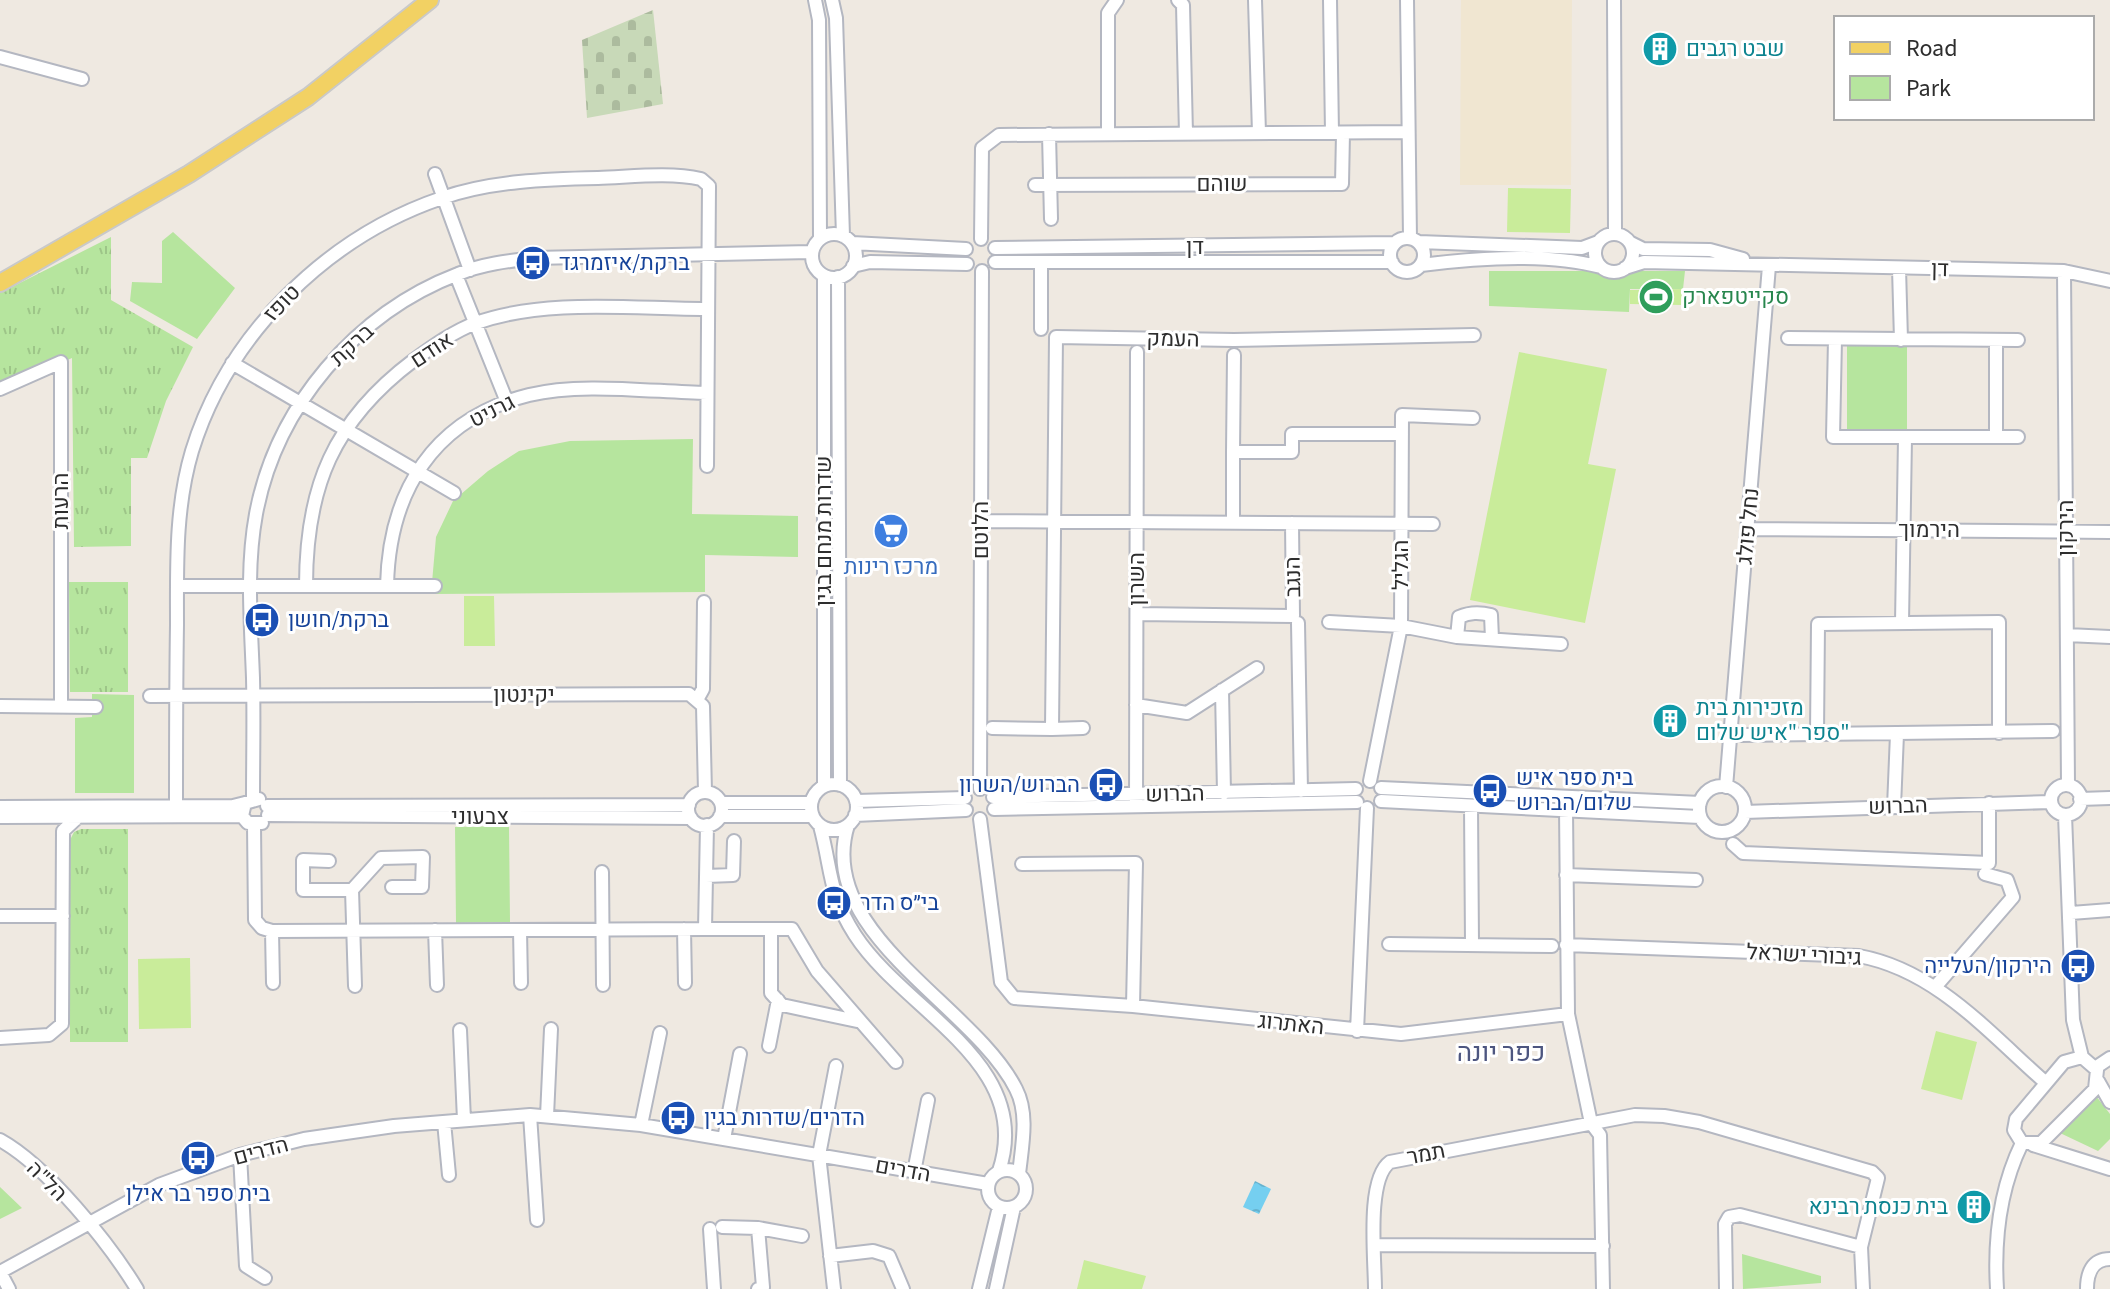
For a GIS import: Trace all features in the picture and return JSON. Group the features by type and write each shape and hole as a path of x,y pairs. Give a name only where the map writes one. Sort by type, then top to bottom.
{"main road":[{"path":"0,283 189,174 308,97 430,0"}],"street":[{"path":"815,0 819,20 820,238 811,252 814,266 824,276 838,277 853,266 870,262 967,264 982,271 995,262 995,248 981,239 973,241 966,249 967,264"},
{"path":"832,0 836,18 848,240 856,254 853,266"},
{"path":"1108,134 1108,13 1117,0"},
{"path":"1178,0 1183,5 1186,134"},
{"path":"1255,0 1259,133"},
{"path":"1330,0 1337,133"},
{"path":"1407,0 1408,132 1414,240 1424,256 1421,265"},
{"path":"1614,0 1615,233"},
{"path":"0,57 82,79"},
{"path":"981,239 982,148 999,135 1408,132"},
{"name":"שוהם","path":"1035,185 1342,184 1337,133"},
{"path":"1049,134 1051,219"},
{"path":"435,174 470,270"},
{"name":"טופז","path":"176,807 178,532 192,452 232,363 286,296 317,267 355,241 443,198 553,179 691,177 709,186 706,253"},
{"path":"1615,233 1631,243 1632,257 1625,268 1613,272 1579,261 1463,260 1421,265 1406,272 1392,262 1390,254 1395,243 1414,240 1582,248 1615,233"},
{"path":"820,238 831,234 848,240 966,249"},
{"path":"1598,242 1595,256 1601,267"},
{"name":"דן","path":"995,248 1395,243"},
{"name":"דן","path":"1631,243 1643,249 1710,250 1769,266"},
{"name":"ברקת","path":"247,806 253,695 249,586 256,515 264,482 300,402 342,350 388,312 470,270 534,258 811,252"},
{"path":"706,253 707,466"},
{"name":"דן","path":"995,262 1392,262"},
{"path":"1041,262 1041,329"},
{"name":"דן","path":"1625,268 1644,262 2064,271 2110,281"},
{"name":"נחל פולג","path":"1726,787 1769,266"},
{"path":"1899,268 1901,340"},
{"name":"הלוטם","path":"980,789 982,271"},
{"name":"הירקון","path":"2064,271 2068,785"},
{"path":"456,275 507,402"},
{"name":"שדרות מנחם בגין","path":"824,276 824,786"},
{"name":"שדרות מנחם בגין","path":"838,277 840,785"},
{"name":"אודם","path":"306,586 306,538 325,467 346,429 396,374 431,347 475,323 521,313 573,309 706,309"},
{"name":"העמק","path":"1053,522 1056,337 1234,340 1474,335"},
{"path":"1788,338 2018,340"},
{"path":"1835,339 1833,437 2018,437"},
{"path":"1996,340 1996,437"},
{"name":"השרון","path":"1136,800 1137,352"},
{"path":"1233,523 1234,355"},
{"name":"הרעות","path":"0,389 61,362 61,706"},
{"path":"232,363 454,493"},
{"name":"גרניט","path":"387,586 388,550 394,519 415,470 463,425 507,402 564,390 707,393"},
{"path":"1233,452 1292,452 1292,434 1402,434 1402,415 1473,418"},
{"name":"הגליל","path":"1377,790 1401,626 1402,434"},
{"path":"1902,623 1905,438"},
{"path":"981,521 1433,524"},
{"path":"1052,729 1053,522"},
{"name":"הנגב","path":"1137,614 1293,616 1292,523"},
{"name":"הירמוך","path":"1748,529 2110,532"},
{"path":"177,586 435,586"},
{"path":"704,602 703,689 698,698 703,706 705,792"},
{"path":"1457,637 1459,617 1469,612 1491,615 1492,639"},
{"path":"1329,622 1401,626 1457,637 1561,644"},
{"path":"1817,734 1818,624 1999,622 1999,733"},
{"path":"1298,623 1301,791"},
{"path":"2067,635 2110,637"},
{"path":"1136,705 1187,713 1257,668"},
{"path":"1222,690 1224,793"},
{"name":"יקינטון","path":"150,696 689,694 698,698"},
{"path":"0,706 96,707"},
{"path":"992,728 1083,728"},
{"path":"1741,735 2053,731"},
{"path":"1894,807 1897,734"},
{"path":"720,809 815,815 834,830 851,820 966,804 980,789 993,803 980,819 966,804 856,801 840,785 824,786 815,815 833,892 856,937 994,1083 1008,1131 999,1171 988,1184 989,1197 999,1207 1014,1207"},
{"path":"2068,785 2077,790 2080,799 2074,812 2065,815 2056,811 2051,802 2055,789 2068,785"},
{"path":"1726,787 1742,798 1745,812 1738,826 1724,832 1710,829 1700,817 1700,803 1713,788 1726,787"},
{"path":"1360,800 1377,790 1700,803"},
{"path":"1360,800 1377,790 1471,806 1700,817"},
{"name":"הברוש","path":"1136,800 1301,791 1360,800"},
{"path":"707,825 690,812 694,796 705,792 714,795 720,809"},
{"path":"2080,799 2110,798"},
{"path":"1357,1031 1362,944 1360,800"},
{"name":"הברוש","path":"993,803 1360,800"},
{"path":"856,801 841,847 848,887 869,925 997,1058 1017,1089 1024,1125 1019,1174 1025,1182 1025,1194 1014,1207 996,1289"},
{"name":"הברוש","path":"1745,812 2051,802"},
{"path":"1733,844 1743,853 1989,863 1989,803"},
{"path":"0,817 78,817 247,806"},
{"path":"247,806 254,825 255,920 262,928 272,931 792,929 817,971 857,1021 896,1062"},
{"path":"0,807 247,806 268,811 263,822 254,825"},
{"path":"1471,806 1472,944"},
{"path":"705,929 707,825 720,809"},
{"path":"1566,809 1566,875 1559,945 1568,1014 1591,1123 1600,1135 1603,1289"},
{"name":"צבעוני","path":"268,811 690,812"},
{"path":"2065,815 2073,1020 2082,1057 2096,1074 2110,1102"},
{"path":"48,817 63,831"},
{"path":"0,1038 57,1032 63,1022 63,831 78,817"},
{"name":"האתרוג","path":"980,819 1001,982 1014,998 1133,1006 1357,1031 1449,1031 1568,1014"},
{"path":"706,876 733,875 734,841"},
{"path":"355,986 352,890 381,858 423,857 422,887 392,887"},
{"path":"329,861 303,860 303,890 352,890"},
{"path":"1022,864 1136,863 1133,1006"},
{"path":"602,872 603,985"},
{"path":"1936,986 2013,897 2007,880 1985,874"},
{"path":"1566,875 1696,880"},
{"path":"2071,913 2110,910"},
{"path":"0,916 63,916"},
{"path":"684,929 685,983"},
{"path":"771,929 771,993 782,1005 857,1021"},
{"path":"435,930 437,985"},
{"path":"520,930 521,983"},
{"path":"272,931 273,983"},
{"name":"גיבורי ישראל","path":"1362,944 1559,945 1859,956 1909,970 1936,986 2046,1083"},
{"path":"769,1046 778,1000"},
{"path":"547,1116 551,1029"},
{"path":"460,1030 464,1120"},
{"path":"641,1125 660,1033"},
{"path":"724,1139 740,1054"},
{"path":"2082,1057 2064,1062 2014,1125 2027,1144 2110,1169"},
{"path":"2027,1144 2041,1143 2090,1095 2096,1074 2110,1058"},
{"path":"834,1289 819,1155 836,1066"},
{"path":"914,1172 928,1100"},
{"path":"530,1115 537,1220"},
{"name":"תמר","path":"1375,1289 1376,1185 1383,1168 1390,1162 1635,1115 1699,1122 1872,1172 1878,1178 1878,1189 1861,1247"},
{"name":"הדרים","path":"0,1272 91,1225 159,1185 240,1155 366,1128 547,1116 641,1125 988,1184"},
{"path":"444,1122 449,1175"},
{"name":"הל\"ה","path":"0,1140 35,1168 91,1225 137,1289"},
{"path":"1997,1289 1997,1234 2004,1193 2027,1144"},
{"path":"240,1155 246,1266 265,1278"},
{"path":"999,1171 1019,1174"},
{"path":"979,1289 999,1207"},
{"path":"1726,1289 1725,1224 1729,1217 1740,1215 1861,1247 1863,1289"},
{"path":"714,1289 716,1228 758,1228 802,1236"},
{"path":"758,1228 763,1287 758,1289"},
{"path":"1375,1245 1603,1246"},
{"path":"830,1256 873,1251 889,1256 903,1289"},
{"path":"2087,1289 2088,1271 2095,1263 2110,1259"},
{"path":"0,1272 9,1289"}],"shaded area":[{"path":"1461,0 1572,0 1571,185 1460,185"}],"green space":[{"path":"653,10 663,104 587,118 582,40"},
{"path":"1508,188 1571,189 1570,233 1507,232"},
{"path":"173,232 235,288 197,339 130,301 132,282 162,283 162,241"},
{"path":"111,237 111,300 193,347 166,401 147,458 131,458 131,546 74,547 72,358 0,390 0,293"},
{"path":"1489,271 1685,271 1683,289 1630,289 1629,312 1489,306"},
{"name":"סקייטפארק","path":"1683,289 1681,305 1630,304 1630,290"},
{"path":"1847,345 1907,345 1907,430 1847,430"},
{"path":"1519,352 1607,369 1588,464 1616,469 1585,623 1470,600"},
{"path":"693,439 692,514 798,516 798,557 705,555 705,592 431,594 436,537 453,501 488,471 519,451 570,441"},
{"path":"69,582 128,582 128,692 70,692"},
{"path":"464,596 494,596 495,646 464,646"},
{"path":"92,694 134,695 134,793 75,793 75,718 92,717"},
{"path":"509,826 510,922 456,923 455,827"},
{"path":"81,829 128,829 128,1042 70,1042 70,840 74,832"},
{"path":"190,958 191,1028 139,1029 138,959"},
{"path":"1936,1031 1977,1042 1962,1100 1921,1089"},
{"path":"2096,1096 2110,1114 2110,1139 2098,1151 2060,1133"},
{"path":"0,1187 22,1208 0,1219"},
{"path":"1742,1254 1821,1276 1821,1283 1743,1289"},
{"path":"1084,1260 1146,1276 1142,1289 1077,1289"}],"water":[{"path":"1255,1181 1271,1189 1259,1214 1243,1207"}],"place":[{"name":"שבט רגבים","path":"1660,49"},
{"name":"ברקת/איזמרגד","path":"533,263"},
{"name":"סקייטפארק","path":"1656,297"},
{"name":"מרכז רינות","path":"891,531"},
{"name":"ברקת/חושן","path":"262,620"},
{"name":"מזכירות בית ספר \"איש שלום\"","path":"1670,721"},
{"name":"הברוש/השרון","path":"1106,785"},
{"name":"בית ספר איש שלום/הברוש","path":"1490,791"},
{"name":"בי״ס הדר","path":"834,903"},
{"name":"הירקון/העלייה","path":"2078,966"},
{"name":"הדרים/שדרות בגין","path":"678,1118"},
{"name":"בית ספר בר אילן","path":"198,1158"},
{"name":"בית כנסת רבינא","path":"1974,1207"}],"district":[{"name":"כפר יונה","path":"1501,1052"}]}
